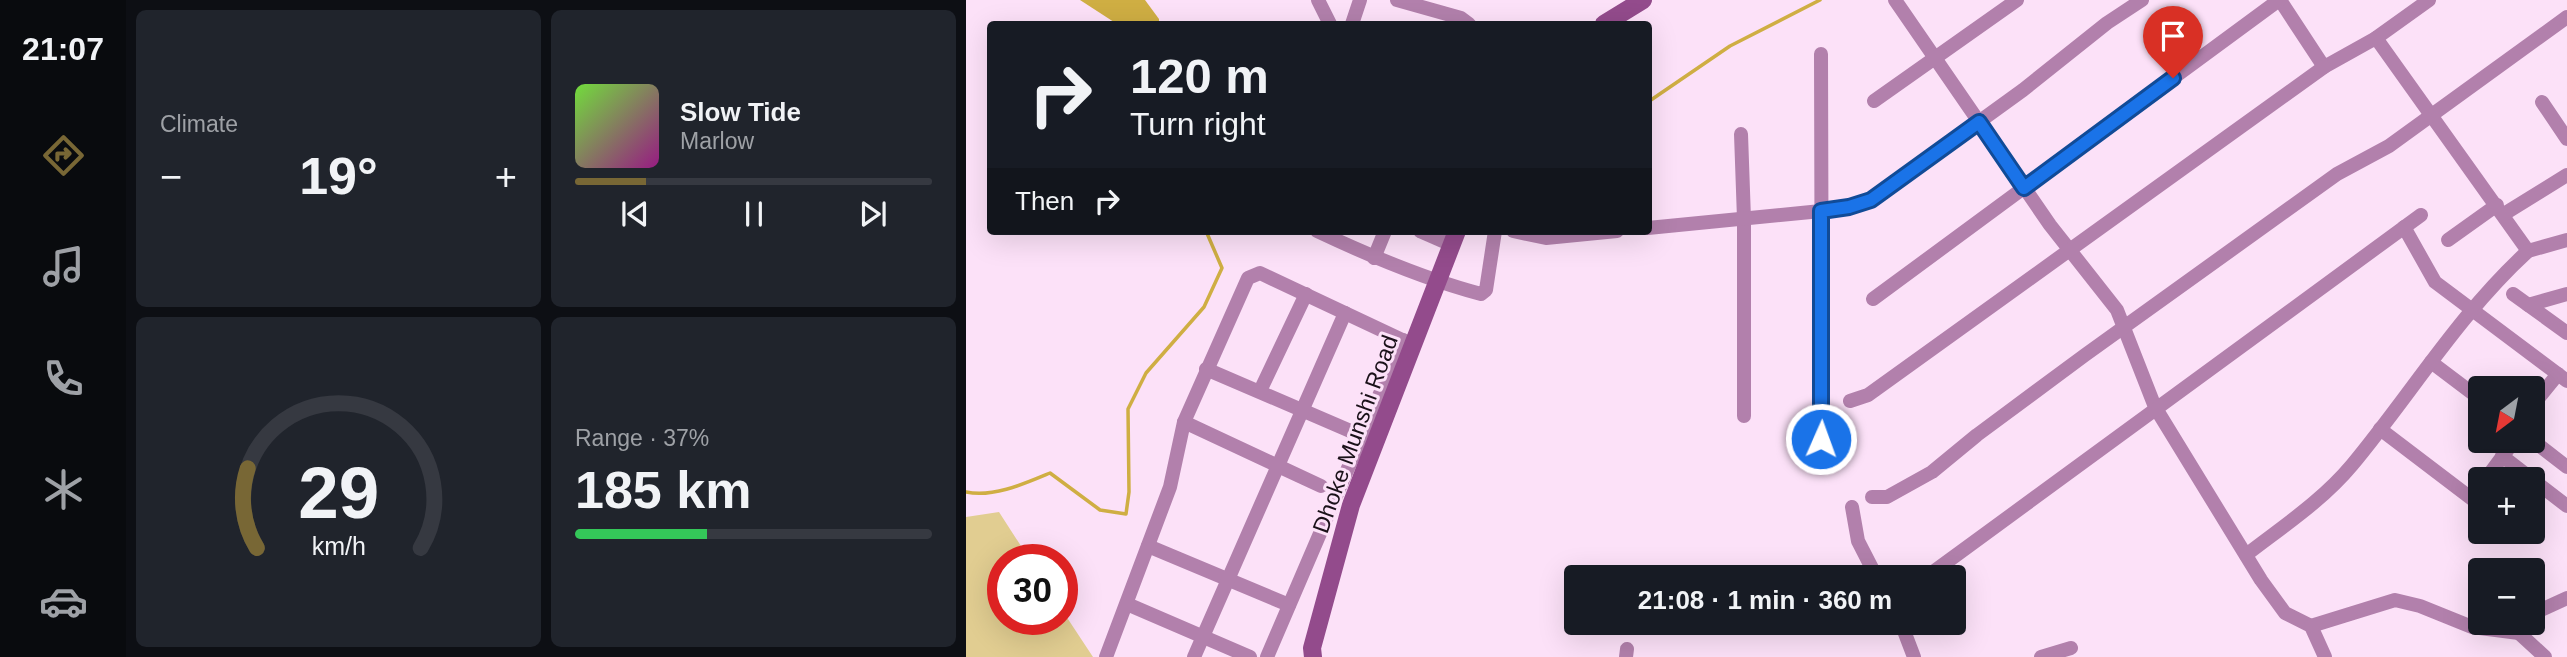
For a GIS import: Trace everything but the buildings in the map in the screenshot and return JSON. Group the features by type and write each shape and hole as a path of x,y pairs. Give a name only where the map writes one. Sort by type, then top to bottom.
{"street":[{"path":"1318,0 1328,21"},
{"path":"1353,21 1360,0"},
{"path":"1397,0 1465,21"},
{"path":"1874,101 2017,0"},
{"path":"1652,228 1821,211 1849,207 1871,200 1979,122 2107,23 2142,0"},
{"path":"1873,299 2279,0 2324,67"},
{"path":"1850,401 1868,395 2324,67 2376,38 2429,0"},
{"path":"1609,21 1641,1"},
{"path":"1902,3 1935,58 2024,188 2117,310 2155,407 2261,580 2285,613 2311,626 2325,657"},
{"path":"1872,497 1887,496 1932,472 1977,435 2337,174 2389,146 2567,17"},
{"path":"2376,38 2528,251"},
{"path":"1819,458 1822,420 1821,54"},
{"path":"2542,102 2567,139"},
{"path":"1741,134 1745,219 1744,416"},
{"path":"2448,240 2567,175"},
{"path":"1942,565 2421,215"},
{"path":"2404,227 2435,282 2562,377 2545,393"},
{"path":"1325,235 1374,258 1437,282 1484,294 1494,235"},
{"path":"1374,258 1383,235"},
{"path":"1532,235 1546,238 1576,235"},
{"name":"Dhoke Munshi Road","path":"1313,657 1312,649 1351,505 1408,342 1437,282 1454,238"},
{"path":"2246,555 2311,505 2350,467 2497,279 2528,251 2567,240"},
{"path":"1106,657 1170,487 1184,422 1248,278 1260,273 1408,342 1362,436 1267,657"},
{"path":"1260,391 1306,294"},
{"path":"2513,294 2567,332"},
{"path":"2528,305 2567,294"},
{"path":"1194,657 1345,313"},
{"path":"2431,362 2468,391"},
{"path":"1206,369 1362,436"},
{"path":"1184,422 1321,486"},
{"path":"2380,429 2468,490"},
{"path":"2545,450 2567,467"},
{"path":"2494,467 2504,453"},
{"path":"2502,456 2567,506 2567,513"},
{"path":"1852,507 1858,541 1870,565"},
{"path":"1148,546 1289,605"},
{"path":"2545,608 2567,598"},
{"path":"2311,626 2395,600 2420,606 2468,625"},
{"path":"1127,604 1250,657"},
{"path":"1906,635 1914,657"},
{"path":"2528,635 2545,657"},
{"path":"2041,657 2071,648"}],"shaded area":[{"path":"1080,0 1145,0 1159,19 1159,21 1112,21"},
{"path":"999,512 1020,544 987,544 987,635 1078,634 1093,657 966,657 966,517"}],"waterway":[{"path":"1652,99 1730,46 1820,0"},
{"path":"966,492 998,491 1050,473 1100,510 1126,514 1129,492 1128,409 1146,373 1204,307 1222,268 1208,235"}],"route":[{"path":"1821,439 1821,211 1849,207 1871,200 1979,122 2024,188 2173,78"}]}
